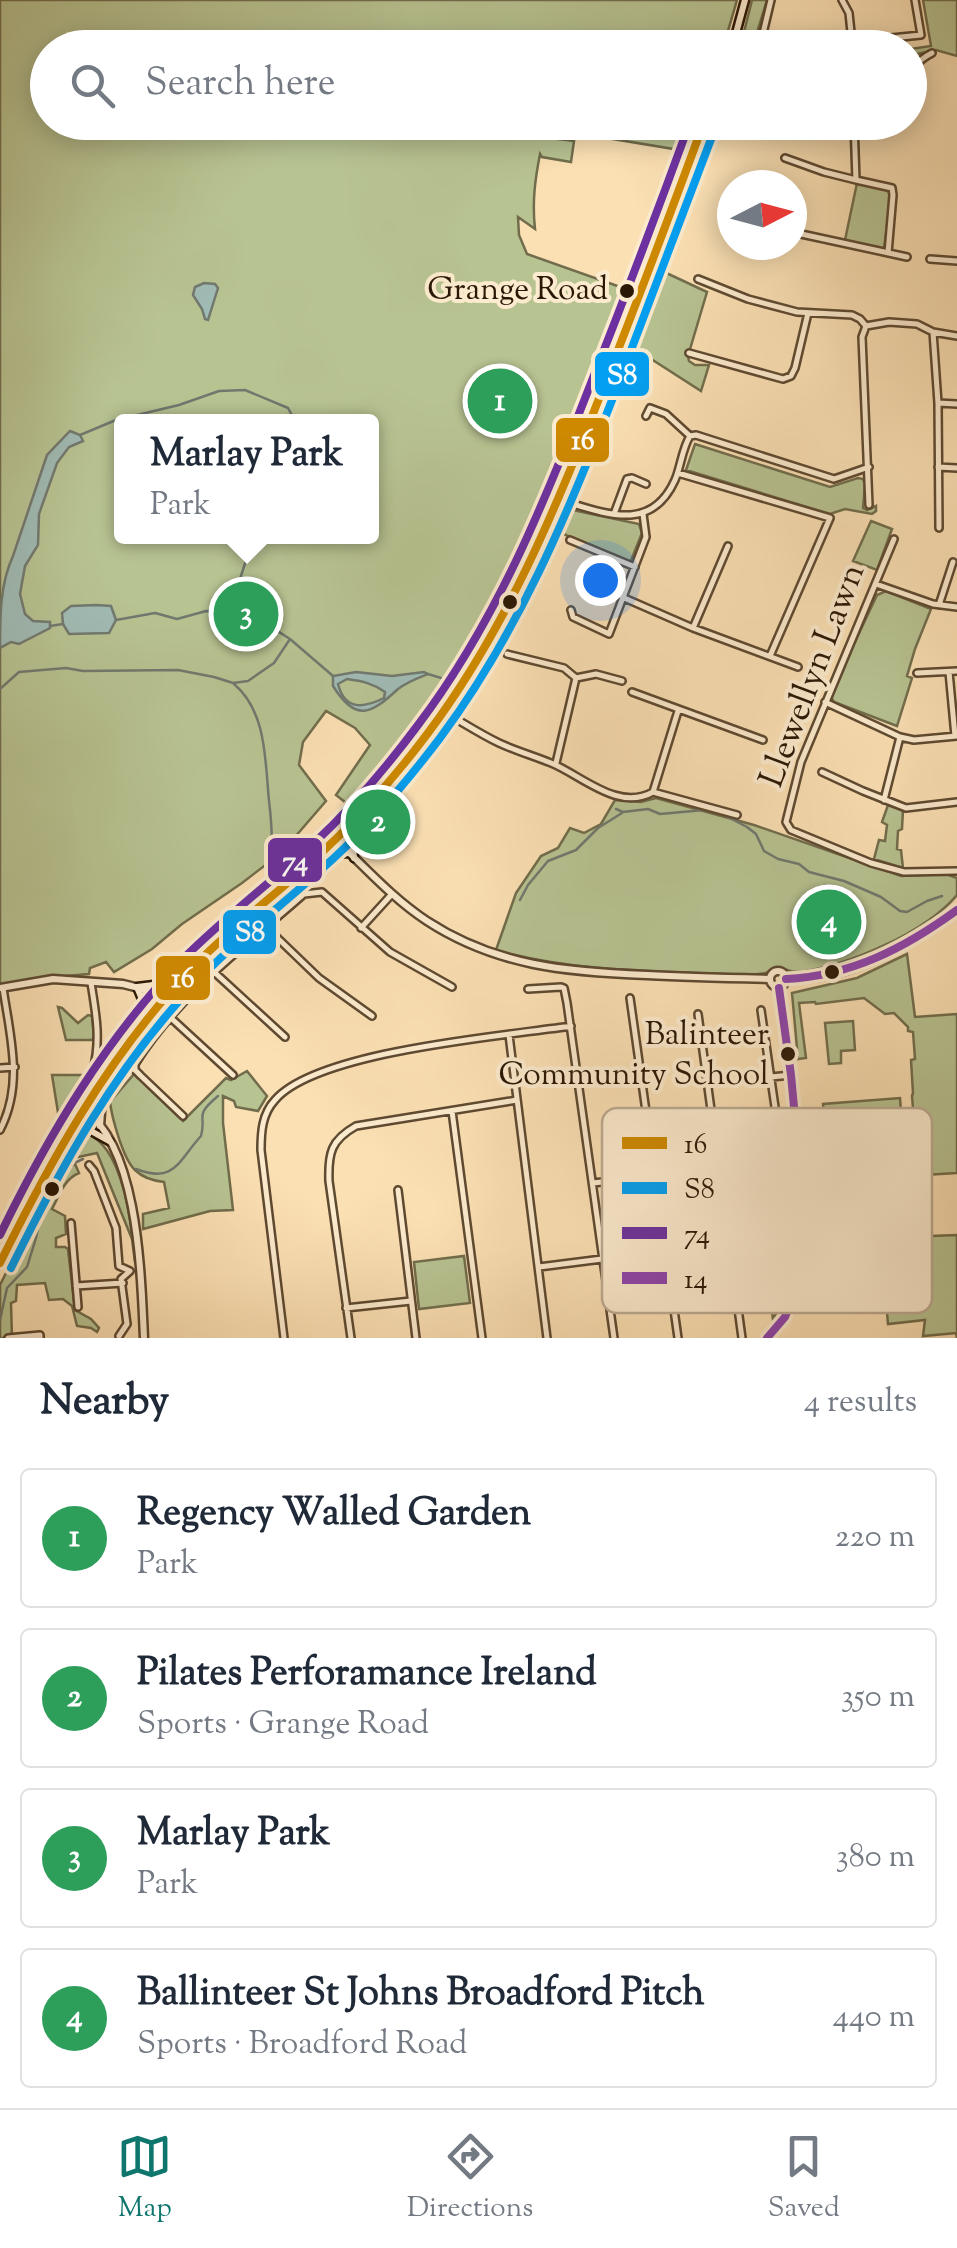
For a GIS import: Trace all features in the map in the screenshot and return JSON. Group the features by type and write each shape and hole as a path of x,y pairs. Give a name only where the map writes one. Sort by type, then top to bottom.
{"main road":[{"path":"736,30 744,0"},
{"path":"0,1263 70,1132 141,1028 216,945 336,839 395,775 444,712 507,613 560,500 697,140"},
{"path":"352,856 352,836 386,796 395,775"},
{"path":"336,839 392,894 427,921 508,959 587,972 770,979"},
{"path":"319,855 352,856"},
{"path":"786,979 857,966 924,934 957,910"},
{"path":"770,979 778,971 785,974 785,984 779,988"},
{"path":"770,979 779,988"},
{"path":"1,988 53,980 137,986 179,982"},
{"path":"137,986 161,1003"},
{"path":"137,986 144,1004 141,1028"},
{"path":"779,988 794,1108"},
{"path":"99,1088 100,1126"},
{"path":"84,1110 94,1117 109,1141 130,1196 144,1338"},
{"path":"70,1132 91,1130 109,1141"},
{"path":"767,1338 787,1313"}],"street":[{"path":"764,30 771,0"},
{"path":"842,0 850,30"},
{"path":"915,0 920,30"},
{"path":"927,56 932,53"},
{"path":"855,140 856,180"},
{"path":"785,158 892,188 888,253"},
{"path":"807,235 907,257"},
{"path":"930,259 957,261"},
{"path":"698,279 748,299 797,312 852,315 866,326"},
{"path":"689,353 784,379 795,368 808,313"},
{"path":"866,326 889,322 917,324 932,332 957,336"},
{"path":"866,326 862,337 869,505"},
{"path":"932,332 938,403 939,528"},
{"path":"938,403 957,404"},
{"path":"646,416 650,408 666,414 690,436 834,479 869,467"},
{"path":"560,500 614,514 643,514 660,505 678,473 690,436"},
{"path":"938,467 957,468"},
{"path":"678,473 830,518 770,656"},
{"path":"614,514 628,479 646,484"},
{"path":"571,610 573,617 609,634 646,537 643,514"},
{"name":"Llewellyn Lawn","path":"894,539 801,762 786,822 790,830 904,872 957,871"},
{"path":"570,540 635,567"},
{"path":"693,628 728,546"},
{"path":"938,605 953,562"},
{"path":"876,584 938,605 957,607"},
{"path":"622,597 798,667"},
{"path":"507,654 564,668 576,678"},
{"path":"824,702 900,737 914,740 956,736 953,671 917,673"},
{"path":"576,678 596,674 622,680"},
{"path":"556,764 576,678"},
{"path":"632,692 762,740"},
{"path":"653,792 678,711"},
{"path":"444,712 499,743 556,764 613,794 639,798 653,792 737,815"},
{"path":"884,800 900,737"},
{"path":"822,772 906,808 957,802"},
{"path":"184,1116 136,1070 137,1059 212,971 304,894 322,892 390,952 452,987"},
{"path":"362,928 392,894"},
{"path":"266,927 318,978 372,1016"},
{"path":"212,971 285,1037"},
{"path":"91,984 99,1035 92,1070"},
{"path":"528,989 557,985 564,988 602,1260 539,1267"},
{"path":"0,1130 11,1105 14,1067 1,988"},
{"path":"630,998 646,1108"},
{"path":"762,1010 774,1108"},
{"path":"698,1014 710,1108"},
{"path":"171,1018 233,1075"},
{"path":"284,1338 261,1150 262,1127 276,1099 309,1076 349,1062 404,1050 571,1026"},
{"path":"509,1035 547,1338"},
{"path":"0,1068 14,1067"},
{"path":"770,1078 791,1075"},
{"path":"350,1338 329,1181 332,1146 356,1126 518,1100"},
{"path":"452,1111 482,1338"},
{"path":"89,1165 116,1228 119,1266 140,1270"},
{"path":"593,1184 602,1183"},
{"path":"398,1190 416,1338"},
{"path":"71,1223 78,1307"},
{"path":"118,1336 127,1324 121,1279 130,1270"},
{"path":"76,1286 123,1283"},
{"path":"346,1308 411,1302"},
{"path":"610,1313 614,1338"},
{"path":"675,1313 678,1338"},
{"path":"739,1313 742,1338"},
{"path":"8,1338 40,1338"}],"green space":[{"path":"0,0 737,0 728,30 30,30 30,140 574,141 571,162 540,154 534,191 535,229 518,217 519,235 527,254 626,289 608,326 591,389 512,579 439,698 350,806 336,795 370,745 355,728 326,711 303,742 299,765 326,801 281,853 152,949 114,972 106,962 90,968 89,974 0,985"},
{"path":"752,0 767,0 758,30 744,30"},
{"path":"923,0 957,0 957,56 936,50 927,52 931,46"},
{"path":"619,140 684,140 680,150"},
{"path":"857,183 887,190 891,196 884,249 845,240"},
{"path":"660,270 707,292 688,356 695,365 709,365 701,391 631,346"},
{"path":"695,444 830,487 863,479 863,508 876,506 876,511 872,514 845,509 830,514 686,470"},
{"path":"568,509 639,524 642,533 630,563 559,532"},
{"path":"871,521 892,529 877,570 853,561"},
{"path":"886,591 931,609 907,676 912,678 897,726 834,702 830,695 877,595"},
{"path":"656,798 754,825 901,876 946,874 957,878 957,895 926,922 884,946 839,963 799,972 777,967 751,975 622,970 558,963 496,950 516,893 541,856 558,848 570,828 584,833 601,824 615,800 641,802"},
{"path":"888,805 903,810 897,849 901,850 903,868 874,859 879,840 885,841 887,825 882,822"},
{"path":"907,954 915,1017 957,1014 957,1173 932,1175 932,1108 913,1108 913,1032 894,1013 885,1014 864,998 799,1003 806,1058 798,1059 792,993 857,978"},
{"path":"58,1007 78,1023 92,1016 92,1040 66,1040"},
{"path":"853,1021 855,1050 841,1051 841,1063 829,1064 825,1023"},
{"path":"247,1071 267,1096 258,1111 236,1107 234,1101 223,1096 233,1210 210,1211 143,1229 143,1214 169,1208 164,1182 145,1177 131,1165 110,1102 134,1074 183,1121 226,1078 231,1080"},
{"path":"52,1075 92,1075 61,1120 59,1119"},
{"path":"900,1098 901,1108 823,1108 823,1104"},
{"path":"85,1133 109,1153 124,1189 132,1239 97,1153 69,1159 85,1139"},
{"path":"75,1164 79,1173 66,1184 52,1209 65,1216 66,1234 56,1238 56,1247 68,1249 75,1310 99,1328 97,1332 77,1326 72,1306 63,1299 49,1300 45,1283 17,1285 16,1301 11,1303 12,1338 0,1338 0,1285 14,1257 19,1260 66,1168"},
{"path":"957,1235 957,1338 956,1333 923,1336 925,1320 888,1324 887,1313 932,1313 932,1236"},
{"path":"464,1256 470,1303 419,1309 414,1262"}],"water":[{"path":"204,283 218,288 208,320 193,295 195,287"},
{"path":"70,431 83,441 69,447 57,463 39,514 38,545 25,566 20,594 25,614 33,621 50,622 50,628 19,644 11,642 0,648 5,578 47,455"},
{"path":"71,606 111,606 116,620 109,633 69,634 62,613"},
{"path":"356,672 428,674 364,711 349,706 341,698 333,686 333,676","holes":["347,679 380,689 385,692 384,698 363,705 350,703 338,684"]}],"waterway":[{"path":"141,414 219,391 245,390 288,408 291,414"},
{"path":"80,435 114,421"},
{"path":"239,582 251,544"},
{"path":"116,620 155,613 177,619 206,611 265,627 290,639"},
{"path":"50,626 63,624"},
{"path":"0,689 19,672 66,668 178,670 233,683 248,681 274,663 290,639 333,676"},
{"path":"428,674 441,678"},
{"path":"234,684 253,708 262,738 271,871"},
{"path":"616,809 648,809 660,814 704,810 720,813 756,834 764,851 778,859 844,881 881,897 900,911 907,912 942,896"},
{"path":"520,900 548,861 576,850 598,828 622,813"},
{"path":"136,1169 159,1174 174,1168 201,1136 203,1112 218,1096"},
{"path":"0,1320 7,1288 27,1267 48,1202 68,1166 83,1159"}],"transit line":[{"name":"74","path":"0,1235 81,1090 155,989 355,802 446,686 495,603 555,473 683,140"},
{"name":"16","path":"0,1263 79,1117 151,1015 211,949 317,857 361,813 428,733 481,653 527,568 566,480 697,140"},
{"name":"S8","path":"11,1268 90,1122 162,1020 222,957 370,822 468,698 517,615 578,485 711,140"},
{"name":"14","path":"786,979 833,972 876,958 957,910"},
{"name":"14","path":"779,988 794,1108"},
{"name":"14","path":"767,1338 787,1313"}],"place":[{"name":"Grange Road","path":"627,291"},
{"name":"Regency Walled Garden","path":"500,401"},
{"name":"Marlay Park","path":"246,614"},
{"name":"Pilates Perforamance Ireland","path":"378,822"},
{"name":"Ballinteer St Johns Broadford Pitch","path":"829,922"},
{"name":"Balinteer Community School","path":"788,1054"}]}
